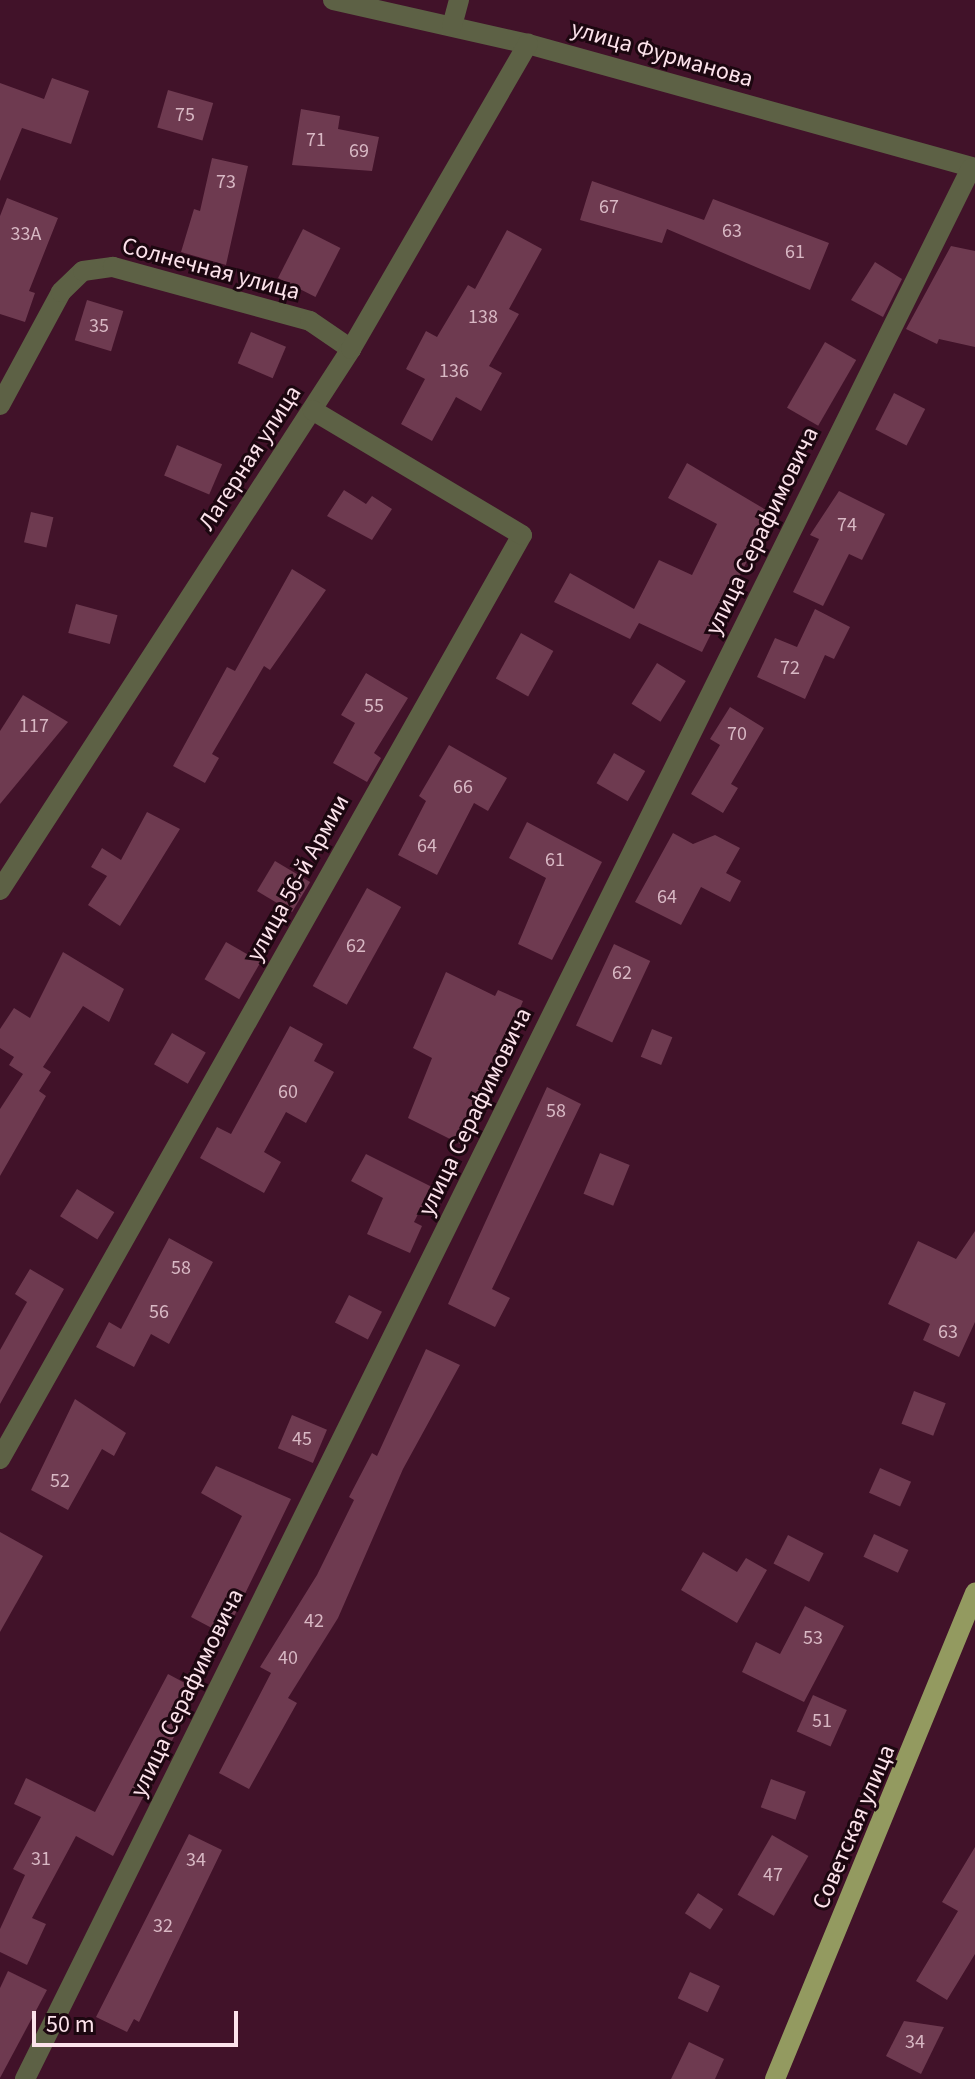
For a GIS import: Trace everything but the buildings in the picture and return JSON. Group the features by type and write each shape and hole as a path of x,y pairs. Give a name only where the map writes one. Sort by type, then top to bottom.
{"main road":[{"name":"Советская улица","path":"775,2079 975,1593"}],"street":[{"name":"улица Фурманова","path":"333,0 528,44 973,168"},
{"path":"452,26 459,0"},
{"name":"Лагерная улица","path":"0,890 351,349 528,44"},
{"name":"улица Серафимовича","path":"25,2079 973,168"},
{"name":"Солнечная улица","path":"0,405 6,376 61,292 83,271 113,267 310,321 351,349"},
{"name":"улица 56-й Армии","path":"0,1459 522,535 312,410"}]}
